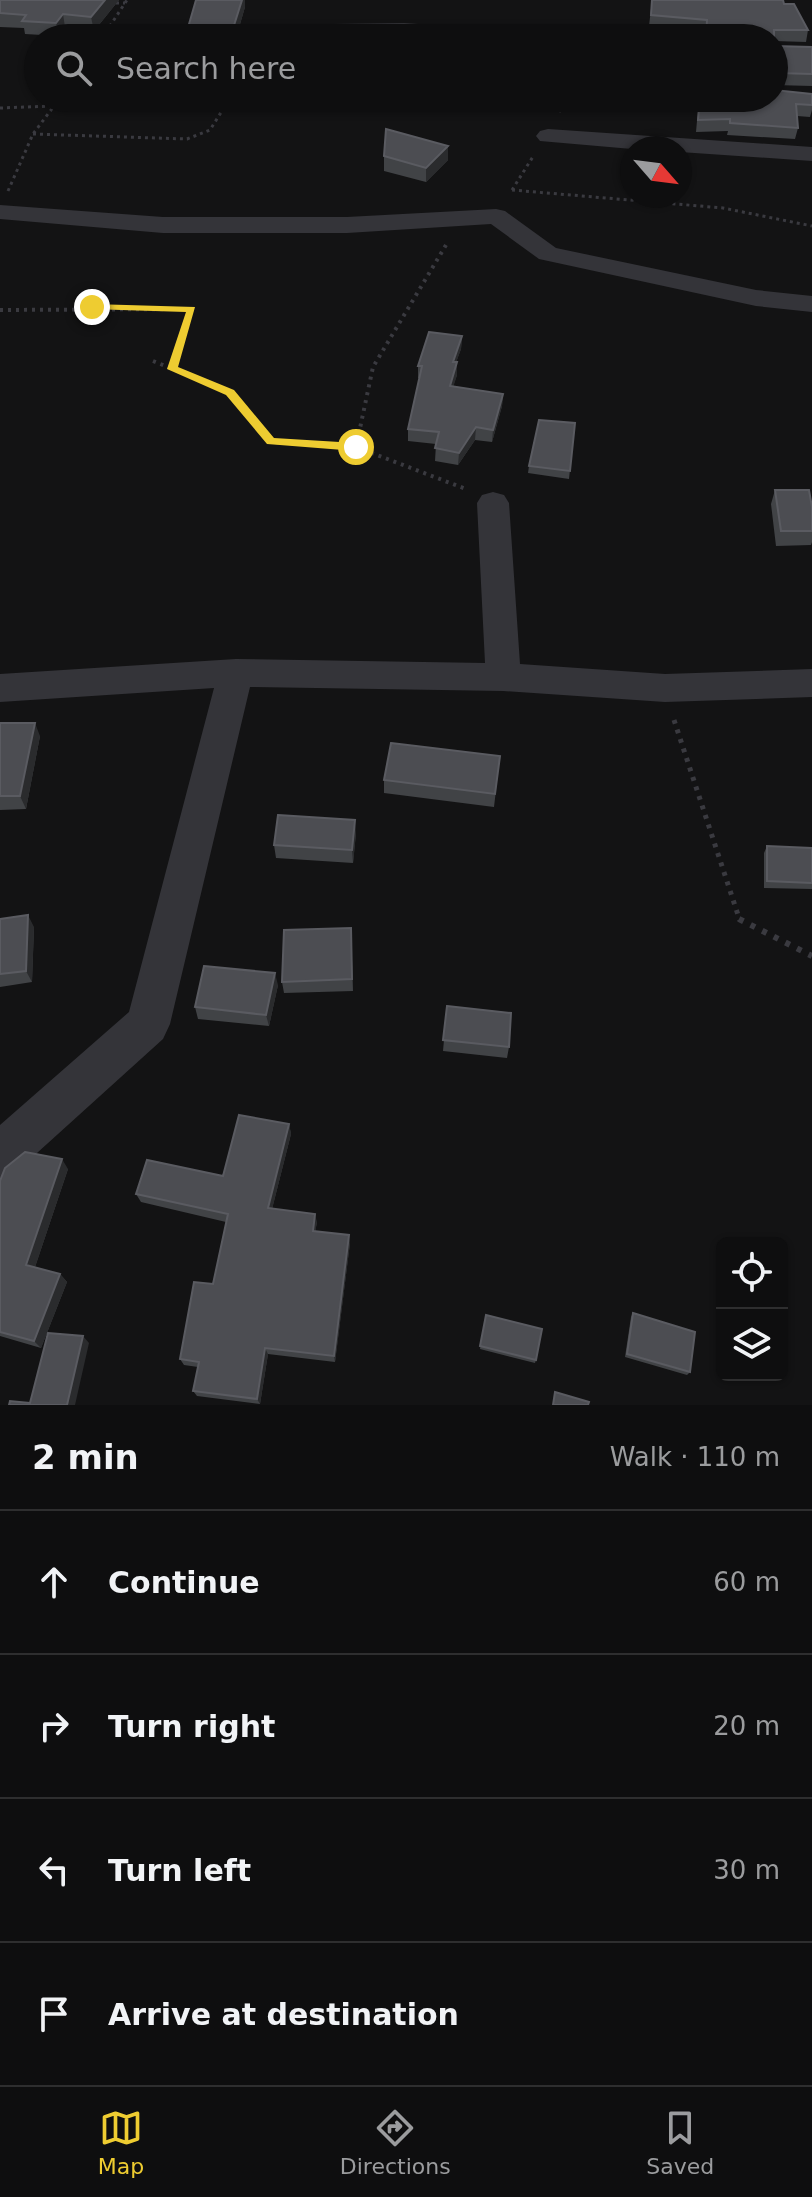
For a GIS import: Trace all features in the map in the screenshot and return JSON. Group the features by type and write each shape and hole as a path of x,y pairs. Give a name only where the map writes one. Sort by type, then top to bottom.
{"street":[{"path":"548,136 812,154"},
{"path":"3,204 178,225 347,225 496,216 548,254 756,298 812,304"},
{"path":"493,503 503,677"},
{"path":"0,1156 148,1024 236,673"},
{"path":"0,688 236,673 503,677 665,688 812,683"}],"path":[{"path":"95,3 126,2"},
{"path":"111,24 126,2"},
{"path":"0,108 24,107"},
{"path":"3,204 33,134 50,112"},
{"path":"33,134 175,141 197,139 212,131 222,112"},
{"path":"512,190 723,208 812,226"},
{"path":"356,447 373,367 446,245 453,217"},
{"path":"0,310 92,307 192,309 172,369"},
{"path":"153,361 230,392 271,442 356,447 474,492 493,503"},
{"path":"665,688 740,921 812,956"}],"building":[{"path":"0,0 105,0 91,17 63,14 56,23 22,21 26,15 0,13"},
{"path":"196,0 242,0 234,24 189,24"},
{"path":"652,0 783,0 784,4 794,4 808,30 788,30 788,24 707,24 707,20 651,15"},
{"path":"788,46 812,47 812,74 788,73"},
{"path":"788,91 812,94 812,105 796,104 798,128 730,123 730,119 698,120 699,112 788,112"},
{"path":"386,129 448,146 426,168 384,156"},
{"path":"429,332 462,336 453,362 457,362 450,386 503,394 493,430 476,427 459,453 435,448 439,432 408,429 422,366 418,366"},
{"path":"539,420 575,423 570,471 529,466"},
{"path":"775,490 809,490 812,531 781,531"},
{"path":"0,723 35,723 20,796 0,796"},
{"path":"391,743 500,756 495,794 384,780"},
{"path":"278,815 355,820 352,850 274,845"},
{"path":"767,846 812,848 812,883 767,881"},
{"path":"28,915 26,971 0,974 0,919"},
{"path":"351,928 352,979 282,982 284,930"},
{"path":"204,966 275,973 266,1015 195,1007"},
{"path":"447,1006 511,1013 509,1047 443,1040"},
{"path":"239,1115 289,1124 268,1208 315,1214 313,1231 349,1235 334,1356 265,1348 257,1399 193,1391 199,1362 180,1359 194,1282 213,1284 228,1214 136,1194 147,1160 223,1176"},
{"path":"25,1152 62,1159 26,1265 60,1274 34,1341 0,1332 0,1181 5,1168"},
{"path":"633,1313 695,1332 690,1372 627,1354"},
{"path":"486,1315 542,1329 536,1360 480,1346"},
{"path":"48,1333 83,1336 67,1405 9,1405 10,1401 30,1403"},
{"path":"555,1392 589,1402 588,1405 553,1405"}],"route":[{"path":"92,307 192,309 172,369 230,392 271,442 356,447"}]}
